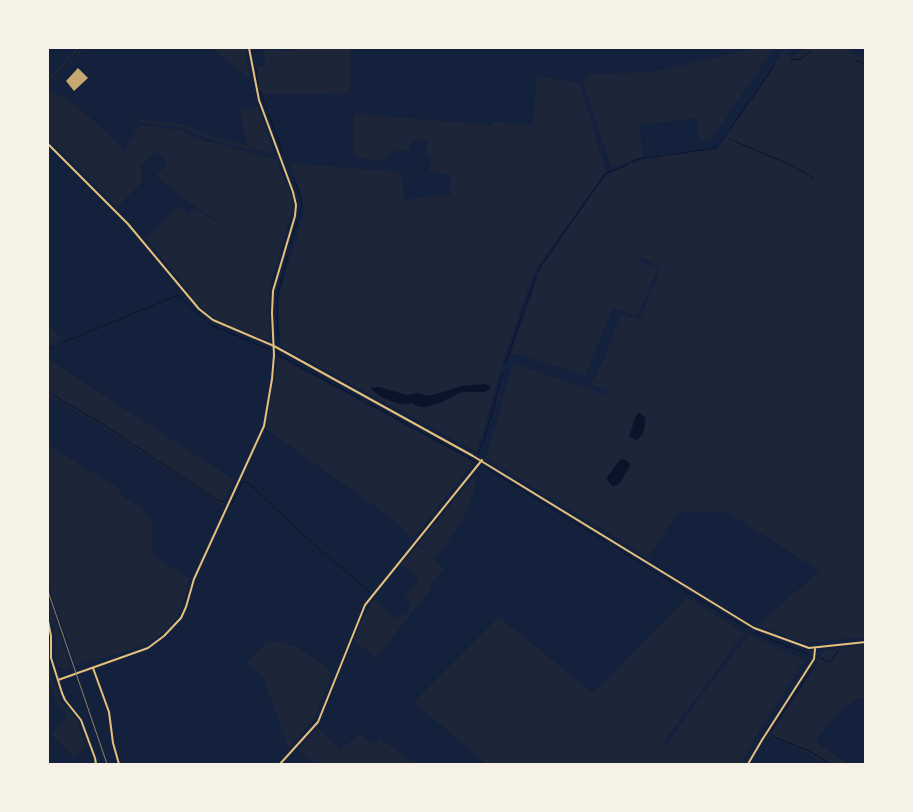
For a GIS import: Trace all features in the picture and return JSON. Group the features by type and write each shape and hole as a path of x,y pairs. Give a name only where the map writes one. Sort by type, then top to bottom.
{"street":[{"path":"58,680 148,648 164,636 181,618 194,579 264,426 272,379 274,346 273,291 295,216 296,205 293,192 258,100 249,48"},
{"path":"48,144 128,224 204,314 222,325 274,346 482,460 749,625 802,647 814,649 866,642"},
{"path":"280,764 318,722 365,605 482,460"},
{"path":"48,621 51,636 51,658 58,680 65,700 81,720 96,764"},
{"path":"748,764 814,659 814,649"},
{"path":"93,668 109,712 113,743 119,764"}],"shaded area":[{"path":"77,48 84,48 48,87 48,80"},
{"path":"212,48 245,48 250,79"},
{"path":"296,48 352,48 349,93 263,94 259,89 256,67 265,66 264,50 295,51"},
{"path":"756,48 774,48 713,137 700,142 696,118 639,125 643,156 612,168 583,82 588,74 653,72"},
{"path":"785,48 790,58 807,48 849,49 858,57 865,59 865,637 804,643 757,625 820,571 730,514 723,512 678,512 648,557 486,458 513,363 607,396 609,391 591,384 606,355 620,314 639,320 661,268 641,257 639,262 658,269 637,316 613,308 585,375 511,353 542,266 603,179 612,172 640,161 718,148"},
{"path":"537,76 579,83 606,171 534,272 505,354 477,452 281,346 278,315 279,297 304,213 302,194 289,163 401,172 405,200 436,195 450,196 451,175 429,171 432,158 427,157 427,141 411,140 409,150 394,152 382,161 366,159 353,154 354,114 491,125 492,122 533,125"},
{"path":"51,91 62,96 81,110 125,150 139,125 182,130 195,138 274,159 277,162 292,198 293,208 269,295 269,339 265,340 241,331 208,313 191,296 184,284 146,239 178,206 188,214 193,208 220,222 184,199 156,176 167,164 162,155 154,152 141,165 141,183 117,207 48,139 48,94"},
{"path":"257,106 273,150 271,153 206,138 181,127 140,122 140,119 182,124 211,136 248,146 241,110"},
{"path":"48,325 63,339 48,345"},
{"path":"278,357 474,462 413,538 394,520 266,429"},
{"path":"48,359 234,480 222,505 98,424 48,395"},
{"path":"485,384 490,386 490,389 487,391 460,393 428,407 390,401 378,395 371,388 379,387 407,395 417,393 429,396 462,386"},
{"path":"639,413 645,417 645,426 643,433 637,440 629,435 635,418"},
{"path":"48,445 121,490 119,494 142,508 152,521 153,556 189,578 183,604 175,620 165,632 152,641 138,647 76,666 48,584"},
{"path":"622,459 628,461 630,466 620,483 613,487 606,479"},
{"path":"475,476 473,496 468,508 455,531 434,558 419,543"},
{"path":"418,544 444,569 376,658 354,640 368,608 375,599 395,619 399,615 407,615 412,601 405,596 419,579 402,564"},
{"path":"687,597 744,633 663,743 666,745 749,635 805,660 761,728 741,764 486,764 414,702 499,617 593,693"},
{"path":"48,598 71,668 65,670 60,668 56,660 55,637 48,608"},
{"path":"267,641 286,643 292,647 293,645 323,664 332,673 313,720 289,748 263,676 247,663"},
{"path":"865,645 865,697 852,702 845,708 825,729 816,742 848,764 827,764 795,747 768,737 819,661 817,659 825,651"},
{"path":"48,663 60,702 75,716 86,746 75,758 51,735 67,715 56,700 51,686 48,684"},
{"path":"318,728 340,750 360,734 374,745 380,738 414,764 317,764 301,753 299,749"}],"building":[{"path":"78,68 88,78 74,91 66,81"}],"waterway":[{"path":"48,84 81,48"},
{"path":"790,60 800,59 810,52"},
{"path":"855,60 866,64"},
{"path":"730,129 774,66"},
{"path":"256,69 258,84"},
{"path":"260,91 282,150"},
{"path":"669,155 715,148 727,134"},
{"path":"730,139 793,166 813,178"},
{"path":"633,161 662,156"},
{"path":"537,271 605,174 629,164"},
{"path":"291,244 302,205 296,184"},
{"path":"278,338 277,298 288,255"},
{"path":"505,364 535,278"},
{"path":"62,343 178,295 211,325 271,350"},
{"path":"48,349 53,347"},
{"path":"277,354 362,400"},
{"path":"478,454 484,440 503,373"},
{"path":"48,392 101,423 217,500 224,502"},
{"path":"368,403 476,462"},
{"path":"485,467 608,543"},
{"path":"231,504 242,482 247,482 318,548 370,592"},
{"path":"616,548 746,628"},
{"path":"754,633 808,654"},
{"path":"820,658 830,662 839,650"},
{"path":"772,730 812,669"},
{"path":"770,733 774,737 809,751 831,764"}],"railway":[{"path":"48,591 107,764"}]}
